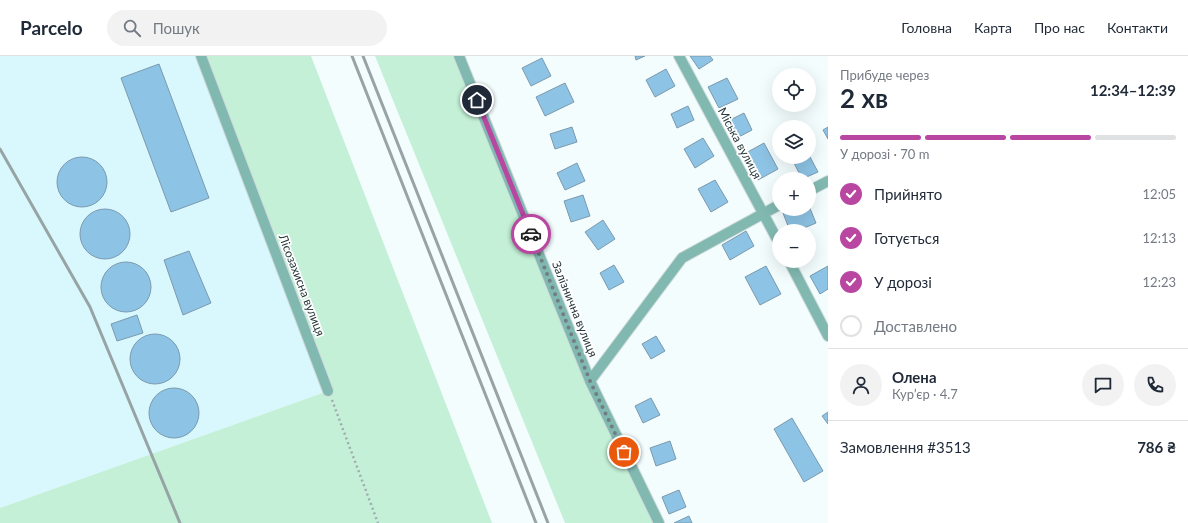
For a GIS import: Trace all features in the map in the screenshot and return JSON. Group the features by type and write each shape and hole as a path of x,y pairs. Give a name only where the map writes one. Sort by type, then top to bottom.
{"street":[{"name":"Лісозахисна вулиця","path":"201,56 328,391"},
{"name":"Залізнична вулиця","path":"459,56 590,381 659,523"},
{"name":"Міська вулиця","path":"679,56 772,230"},
{"path":"816,187 828,181"},
{"path":"590,381 682,258 772,208"},
{"path":"793,268 828,336"}],"path":[{"path":"328,391 378,523"}],"shaded area":[{"path":"0,56 201,56 328,391 0,508"}],"green space":[{"path":"201,56 311,56 492,523 0,523 0,508 328,391"},
{"path":"375,56 459,56 590,381 659,523 565,523"}],"building":[{"path":"635,56 645,56 636,60"},
{"path":"690,56 710,56 713,60 699,69"},
{"path":"542,58 551,76 531,86 522,68"},
{"path":"159,64 209,198 171,212 121,78"},
{"path":"666,69 675,86 655,97 646,80"},
{"path":"727,78 738,99 719,108 708,87"},
{"path":"565,83 574,102 545,116 536,97"},
{"path":"688,106 694,120 677,128 671,114"},
{"path":"744,113 752,130 733,140 724,123"},
{"path":"572,127 577,142 555,149 550,134"},
{"path":"828,127 828,139 823,130"},
{"path":"703,138 714,156 695,168 684,149"},
{"path":"764,143 772,158 772,164 775,164 778,169 758,180 744,154"},
{"path":"77,157 87,157 100,164 107,177 107,187 100,200 87,207 77,207 68,203 61,196 57,187 57,177 61,168 68,161"},
{"path":"577,163 585,181 565,190 557,173"},
{"path":"794,164 814,164 818,172 816,173 798,172"},
{"path":"715,180 728,202 711,212 698,189"},
{"path":"583,195 590,216 571,222 564,201"},
{"path":"100,209 110,209 123,216 130,229 130,239 123,252 110,259 100,259 91,255 84,248 80,239 80,229 84,220 91,213"},
{"path":"784,216 813,216 816,223 814,224 787,224"},
{"path":"603,220 615,239 598,250 585,232"},
{"path":"746,231 754,246 730,260 722,245"},
{"path":"189,251 211,303 183,315 164,260"},
{"path":"121,262 131,262 144,269 151,282 151,292 144,305 131,312 121,312 112,308 105,301 101,292 101,282 105,273 112,266"},
{"path":"614,265 624,282 609,290 600,273"},
{"path":"766,266 781,294 760,305 745,277"},
{"path":"828,266 828,289 820,294 810,276"},
{"path":"137,315 143,333 117,341 111,324"},
{"path":"150,334 160,334 173,341 180,354 180,364 173,377 160,384 150,384 141,380 134,373 130,364 130,354 134,345 141,338"},
{"path":"656,336 665,351 651,359 642,344"},
{"path":"169,388 179,388 192,395 199,408 199,418 192,431 179,438 169,438 160,434 153,427 149,418 149,408 153,399 160,392"},
{"path":"651,398 660,415 643,423 635,406"},
{"path":"828,412 828,424 822,416"},
{"path":"792,418 823,471 804,482 774,429"},
{"path":"670,441 676,459 656,466 650,448"},
{"path":"679,490 686,507 669,514 662,497"},
{"path":"689,516 692,523 674,523"}],"railway":[{"path":"352,56 536,523"},
{"path":"363,56 548,523"},
{"path":"0,149 90,307 180,523"}],"way so far":[{"path":"531,234 590,381 624,452"}],"route":[{"path":"477,100 531,234"}]}
